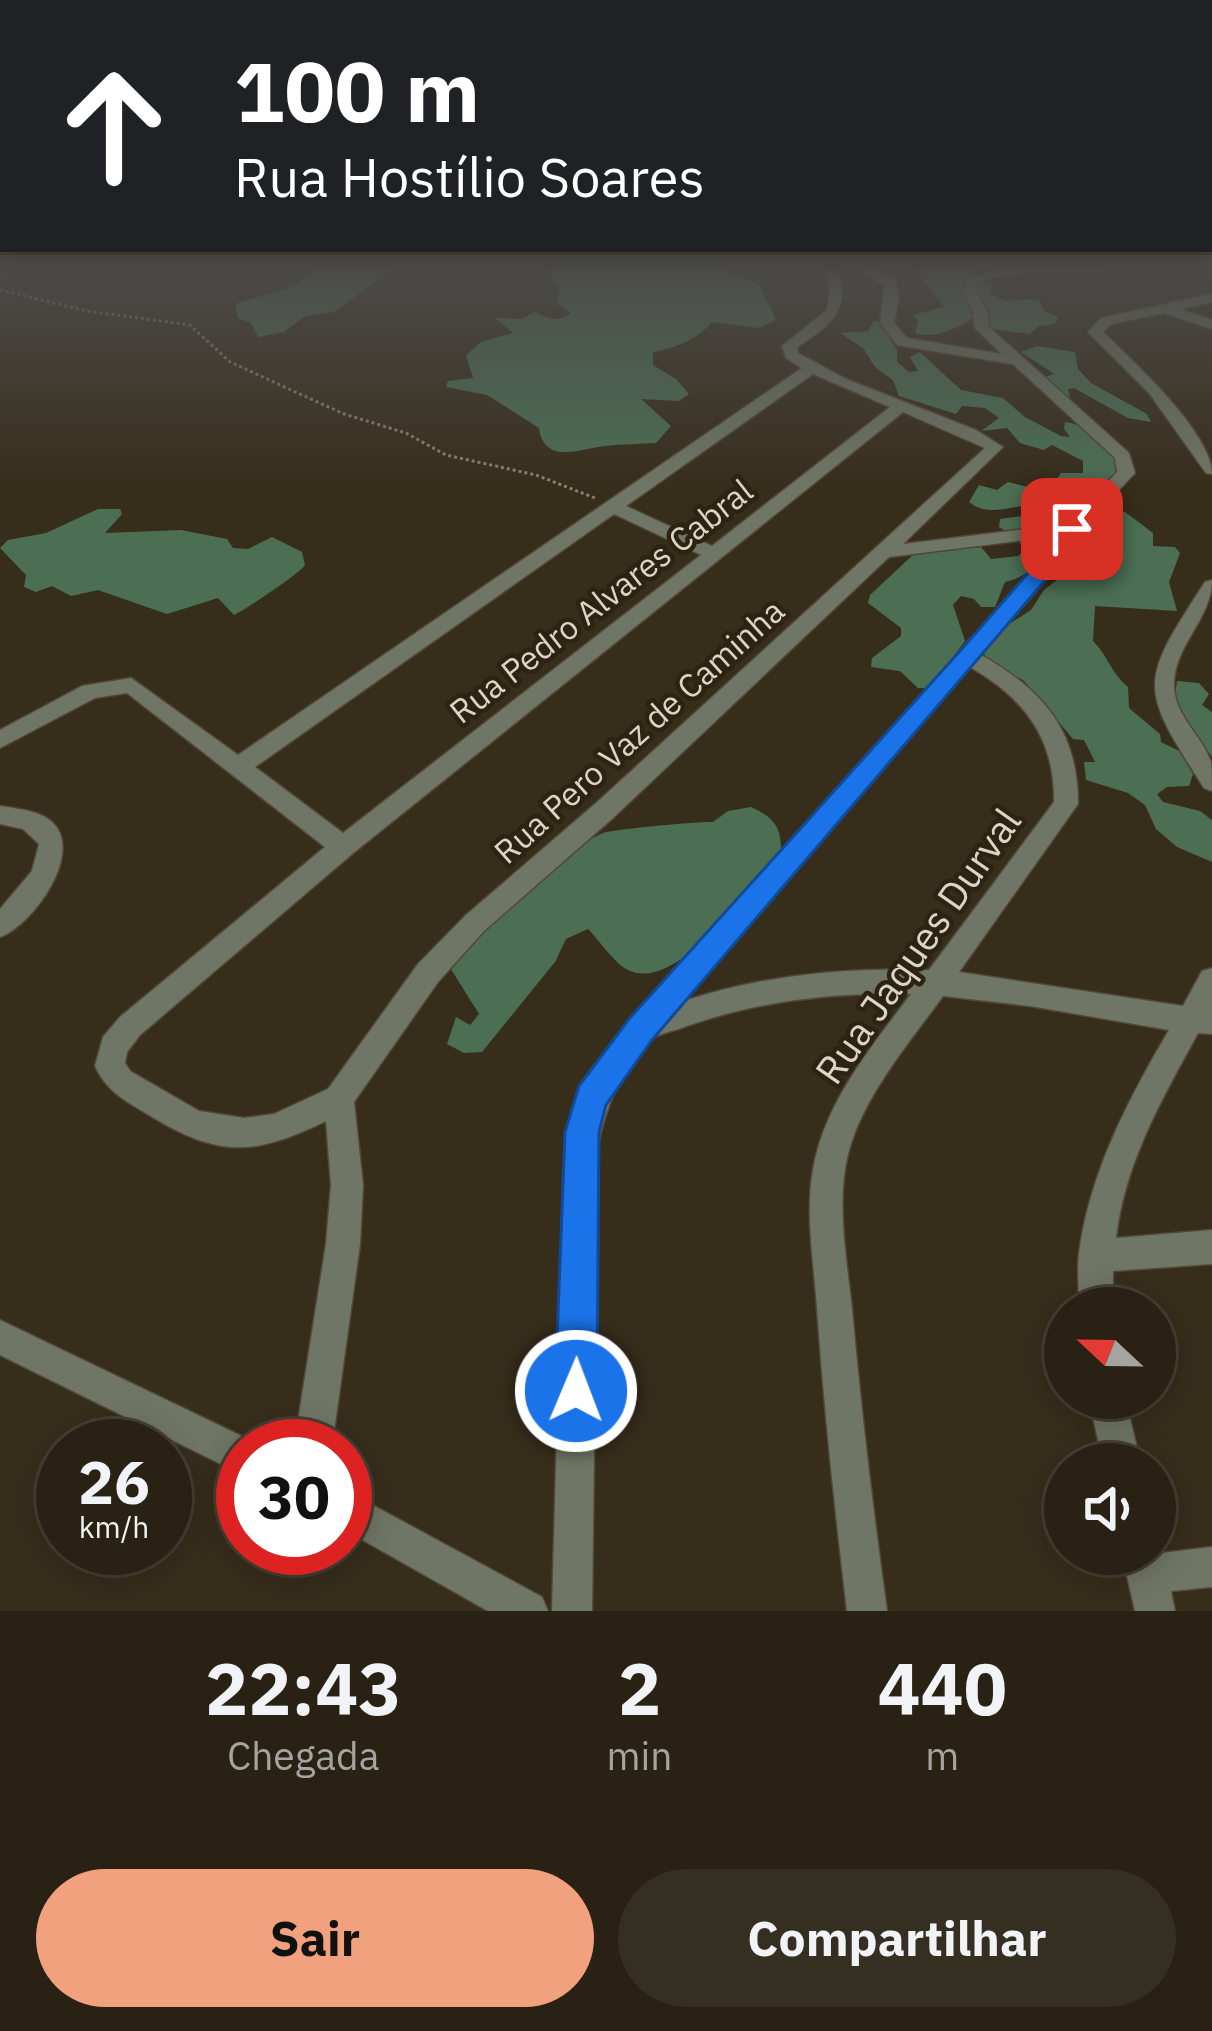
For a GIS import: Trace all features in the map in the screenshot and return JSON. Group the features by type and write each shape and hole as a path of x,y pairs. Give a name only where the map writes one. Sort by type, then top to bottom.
{"street":[{"path":"802,338 789,346 791,355 900,407"},
{"path":"899,338 1014,360"},
{"path":"572,1611 582,1132 591,1097 640,1029 1052,560 1072,529 1126,473 1123,457 993,338"},
{"path":"1101,338 1154,390 1212,469"},
{"path":"236,768 812,368"},
{"name":"Rua Pero Vaz de Caminha","path":"339,1099 428,973 476,923 604,811 995,447 900,407"},
{"name":"Rua Pedro Alvares Cabral","path":"339,1099 276,1129 244,1133 195,1126 121,1081 110,1066 113,1047 130,1026 343,847 900,407"},
{"path":"612,506 717,555"},
{"path":"883,552 1072,529"},
{"path":"1212,586 1175,645 1161,692 1165,710 1212,782"},
{"name":"Rua Jaques Durval","path":"867,1611 844,1439 828,1232 828,1171 840,1129 873,1069 1066,804 1069,775 1042,710 1026,693 968,657"},
{"path":"0,740 77,697 121,684 153,698 236,768 343,847"},
{"path":"0,815 31,822 51,839 54,850 37,887 0,926"},
{"path":"640,1029 706,1004 858,978 938,981 1202,1020"},
{"path":"1095,1287 1094,1256 1116,1157 1202,1020 1212,980"},
{"path":"317,1419 344,1244 347,1185 339,1099"},
{"path":"1094,1256 1212,1247"},
{"path":"0,1336 216,1443"},
{"path":"372,1524 528,1611"},
{"path":"1148,1580 1212,1568"}],"path":[{"path":"204,338 230,362 344,414 406,433 446,455 536,475 612,506"}],"green space":[{"path":"692,338 653,352 653,365 689,394 679,401 641,399 671,426 656,443 555,451 542,440 539,428 487,395 446,387 448,381 473,378 466,355 481,342"},
{"path":"848,338 890,338 897,362 909,372 918,371 910,357 920,352 961,390 1003,398 1025,417 1061,436 1070,437 1065,422 1083,427 1106,446 1120,471 1066,524 1009,533 999,527 1000,519 1037,514 1022,506 994,510 975,506 969,502 979,485 997,490 1008,482 1028,487 1053,485 1061,473 1083,473 1083,461 1052,445 1044,450 1020,443 1007,428 981,431 999,418 985,408 962,406 956,414 899,396 893,380"},
{"path":"1037,346 1075,352 1078,369 1091,383 1147,414 1151,422 1128,418 1074,388 1068,389 1070,397 1065,399 1041,378 1054,374 1021,352"},
{"path":"98,509 120,509 122,514 105,533 181,530 227,539 233,548 248,549 272,537 302,552 305,565 234,615 218,598 167,614 98,590 71,596 52,586 36,592 24,587 26,575 0,548 8,540 46,533"},
{"path":"1125,512 1153,533 1153,546 1175,547 1180,553 1169,582 1177,611 1095,606 1093,641 1128,687 1129,708 1160,734 1161,742 1179,751 1193,774 1189,786 1167,787 1157,794 1163,802 1200,811 1212,820 1212,862 1177,847 1156,829 1145,805 1128,793 1086,780 1084,762 1095,762 1084,740 1073,739 1024,681 986,659 984,653 1003,628 1031,610 1044,590 1076,565 1104,563 1107,553 1089,529 1108,513"},
{"path":"1018,540 1050,542 1033,568 1005,582 995,607 981,607 974,599 961,596 953,605 965,641 930,688 918,688 900,671 871,667 872,658 901,636 901,628 868,603 870,595 915,553 981,547 991,559 1018,556 1024,551"},
{"path":"1177,681 1199,683 1209,694 1202,705 1212,712 1212,757 1174,704"},
{"path":"751,807 776,826 781,856 690,953 647,973 628,970 588,929 566,939 555,962 482,1052 464,1053 447,1044 456,1017 470,1025 479,1014 449,966 568,855 603,833 713,822 728,811"}],"route":[{"path":"576,1391 580,1170 582,1132 591,1097 640,1029 1052,560 1072,529"}]}
